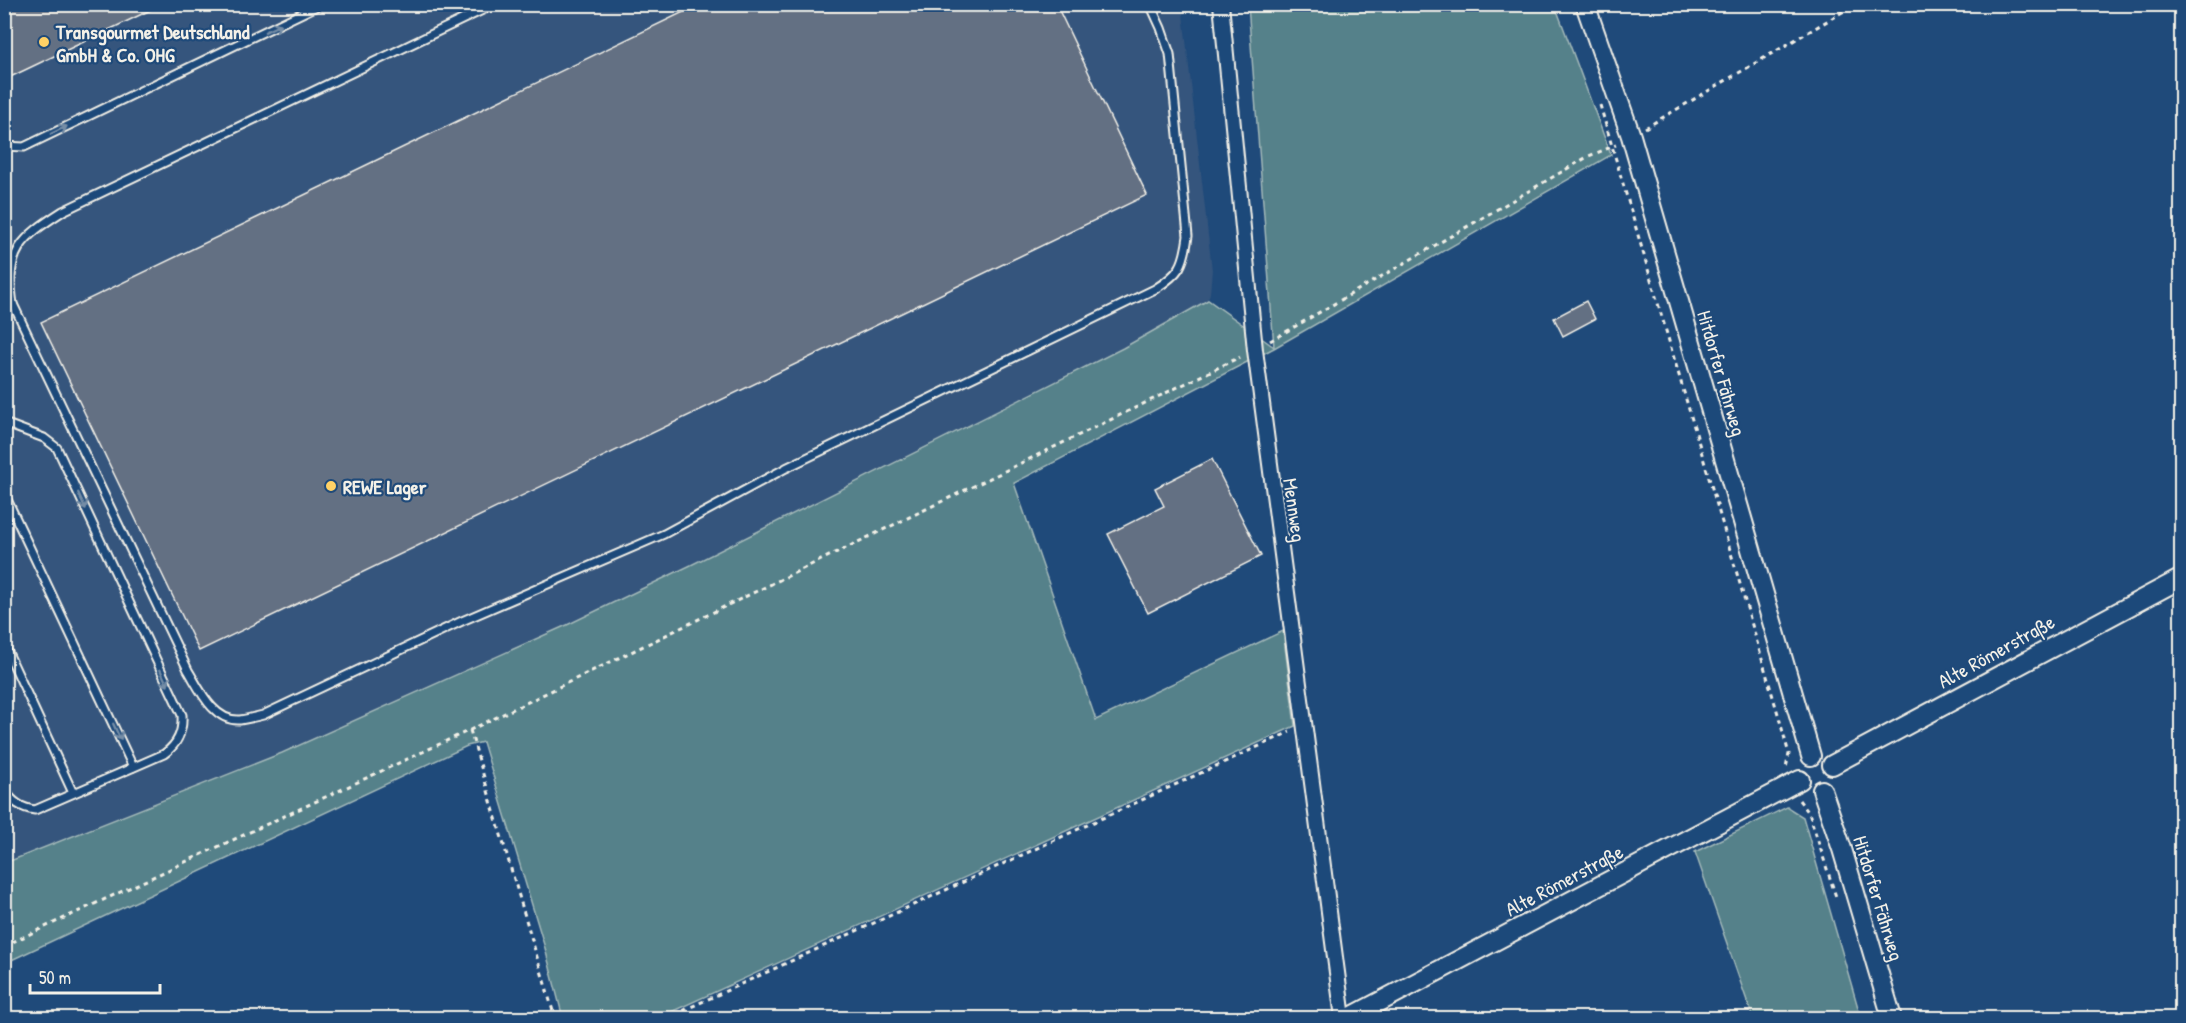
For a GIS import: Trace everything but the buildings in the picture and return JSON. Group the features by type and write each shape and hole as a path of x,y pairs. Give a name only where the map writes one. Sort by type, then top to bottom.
{"street":[{"name":"Mennweg","path":"1221,4 1255,350 1342,1018"},
{"name":"Hitdorfer Fährweg","path":"1585,4 1631,136 1811,756"},
{"name":"Alte Römerstraße","path":"1832,765 2181,578"},
{"path":"1811,756 1824,757 1832,765 1833,780 1822,790 1809,790 1794,784 1800,767 1805,759 1811,756"},
{"name":"Alte Römerstraße","path":"1349,1018 1794,784"},
{"name":"Hitdorfer Fährweg","path":"1822,790 1842,849 1892,1018"}],"lane":[{"path":"4,146 24,147 321,4"},
{"path":"495,4 63,211 33,230 21,244 15,256 11,287 13,304 188,670 214,710 227,719 238,720 263,715 462,621 664,534 786,468 1155,289 1174,276 1182,266 1188,236 1170,54 1150,4"},
{"path":"4,308 13,304"},
{"path":"4,423 44,438 57,448 182,716 181,731 173,747 164,754 35,810 24,808 15,802 4,789"},
{"path":"4,493 133,767"},
{"path":"4,644 73,794"}],"path":[{"path":"4,946 470,730 1255,350 1589,156 1612,148 1856,4"},
{"path":"1597,96 1778,714 1789,754 1786,774 1794,784 1809,813 1838,904"},
{"path":"667,1018 1304,726"},
{"path":"470,730 555,1018"}],"shaded area":[{"path":"5,5 1182,5 1212,270 1210,293 1206,307 567,625 282,753 5,863"}],"green space":[{"path":"1248,5 1555,5 1611,155 1274,348 1014,483 1096,720 1283,631 1295,726 658,1018 563,1018 545,948 483,742 467,746 5,963 5,863 282,753 567,625 1123,348 1208,300 1274,347"},
{"path":"1787,807 1803,817 1861,1018 1753,1018 1695,852"}],"place":[{"name":"Transgourmet Deutschland GmbH & Co. OHG","path":"44,42"},
{"name":"REWE Lager","path":"331,486"}]}
